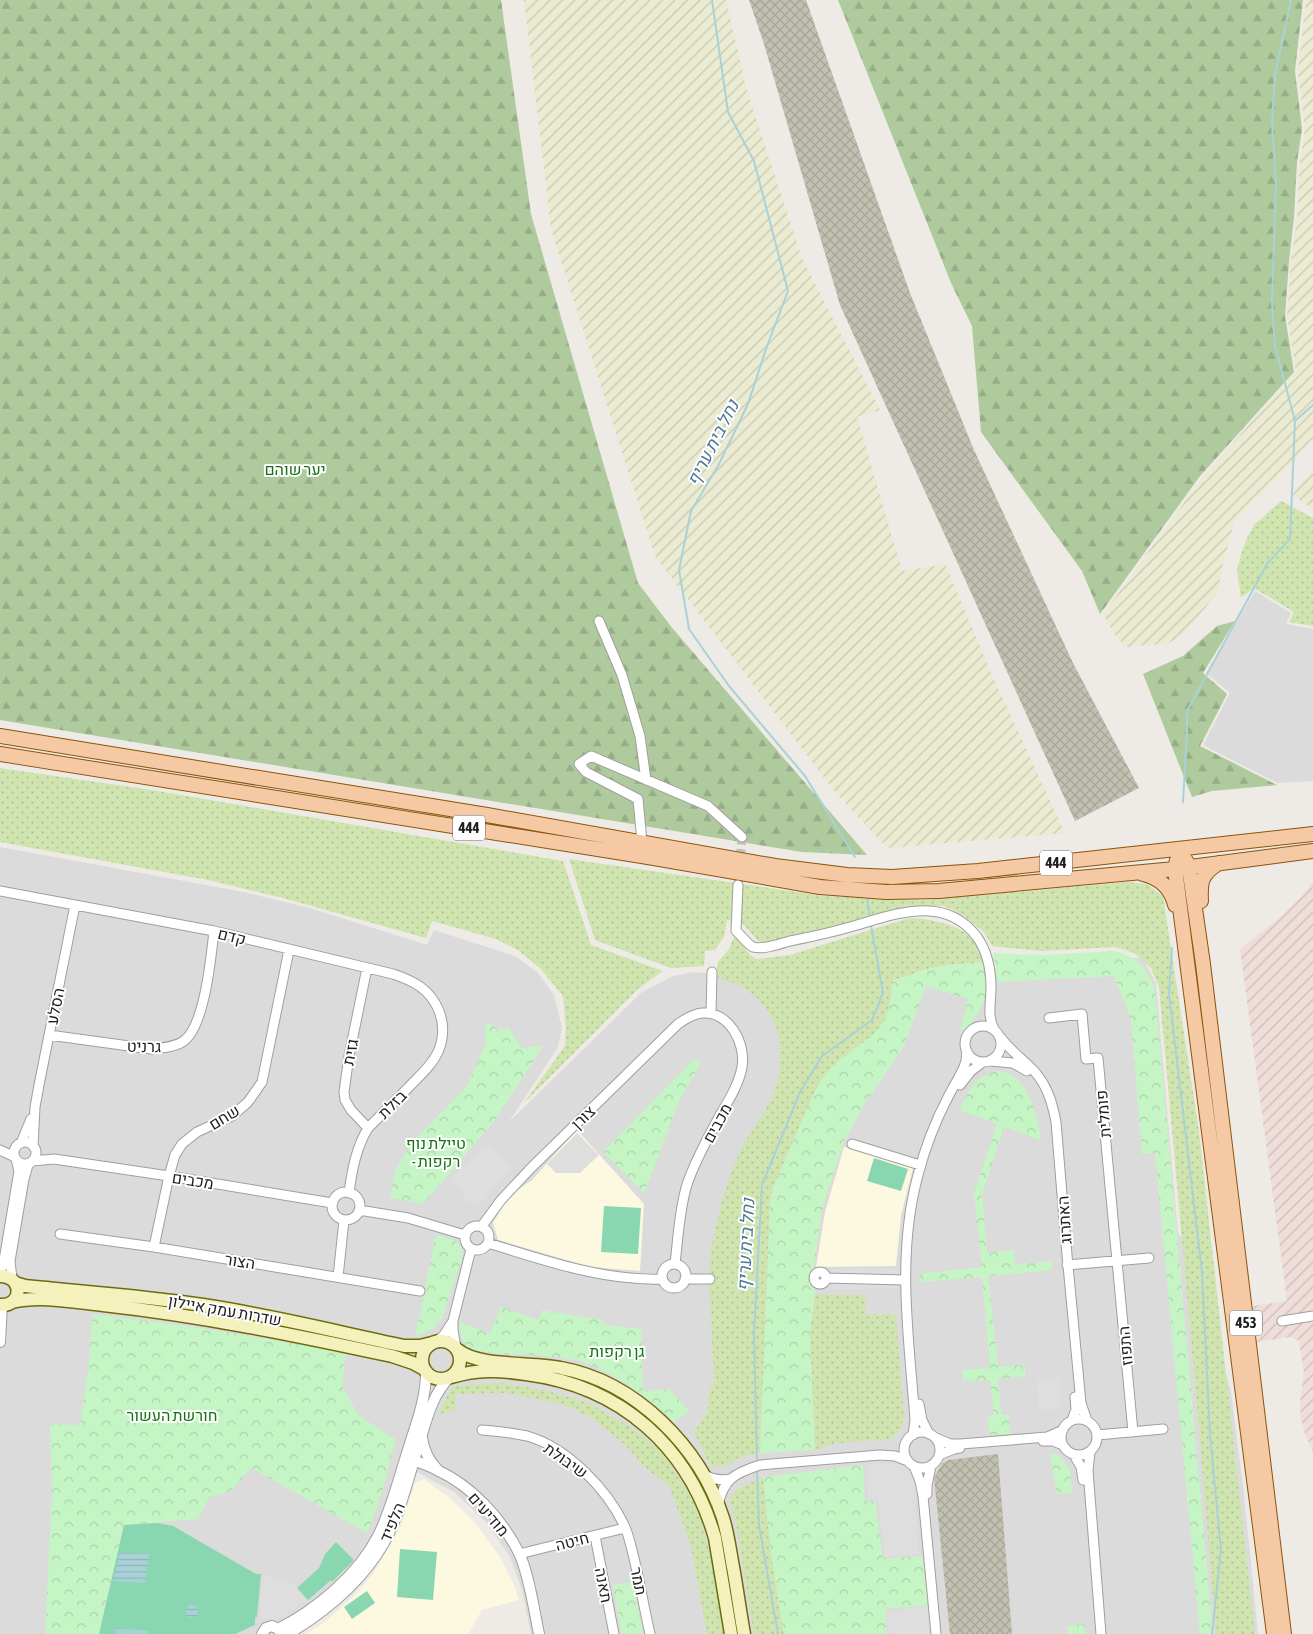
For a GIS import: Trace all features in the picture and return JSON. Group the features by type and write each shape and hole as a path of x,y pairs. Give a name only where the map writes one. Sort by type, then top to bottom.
{"main road":[{"name":"444","path":"0,736 487,815 815,872 847,875 892,877 969,872 1313,834"},
{"name":"444","path":"0,754 830,888 886,892 931,891 1182,868 1313,851"},
{"name":"453","path":"1180,850 1185,943 1274,1634"},
{"path":"1203,964 1202,882 1203,876 1219,863"},
{"name":"453","path":"1182,868 1203,964 1284,1634"},
{"path":"1135,872 1153,877 1165,885 1171,892 1185,943"},
{"path":"5,1304 17,1293 9,1280"},
{"name":"שדרות עמק איילון","path":"9,1280 25,1286 120,1294 203,1305 265,1316 404,1346 420,1346 434,1342"},
{"name":"שדרות עמק איילון","path":"5,1304 26,1299 201,1317 312,1338 392,1356 412,1363 425,1371"},
{"path":"731,1634 715,1538 700,1496 683,1467 645,1424 619,1406 595,1393 566,1382 538,1376 490,1370 472,1371 450,1378 436,1379 425,1371 422,1363 424,1350 434,1342 448,1342 474,1359 570,1369 600,1381 626,1395 667,1426 690,1455 718,1506 728,1535 744,1634"},
{"path":"450,1378 459,1369 460,1356 457,1349"}],"street":[{"path":"599,621 622,675 640,736 646,780"},
{"path":"642,842 638,799 586,772 580,764 591,756 708,806 742,836"},
{"path":"702,1474 714,1479 725,1480 760,1465 880,1455 894,1456 922,1468 935,1463 940,1447 922,1420 919,1403 910,1278 913,1223 921,1183 939,1129 963,1080 971,1071 996,1057 1002,1042 994,1029 990,1015 991,987 989,968 984,950 972,931 958,920 947,914 913,910 847,928 760,948 750,945 736,931 738,885"},
{"name":"קדם","path":"0,890 214,932 407,978 420,986 434,999 442,1019"},
{"name":"הסלע","path":"9,1280 10,1261 24,1179 33,1155 35,1107 75,905"},
{"name":"גרניט","path":"49,1035 151,1049 168,1047 185,1040 196,1024 202,1004 214,932"},
{"name":"שחם","path":"154,1247 169,1176 175,1155 182,1144 197,1132 232,1116 248,1102 262,1082 290,950"},
{"name":"גזית","path":"367,968 348,1056 344,1092 345,1100 368,1128"},
{"path":"711,1013 712,972"},
{"path":"880,1455 905,1444 912,1435 915,1420 905,1256 908,1223 920,1166 940,1112 964,1067 967,1036 980,1022 989,1005"},
{"name":"מכבים","path":"675,1264 679,1222 686,1187 703,1147 739,1080 742,1066 739,1039 729,1024 711,1013"},
{"name":"צורן","path":"482,1226 501,1200 532,1167 678,1024 691,1016 711,1013"},
{"name":"פומלית","path":"1049,1018 1082,1014 1086,1059 1098,1058 1116,1260"},
{"name":"בזלת","path":"349,1193 352,1171 361,1139 368,1128 425,1071 438,1052 443,1032 442,1019"},
{"path":"974,1028 982,1026 994,1029"},
{"name":"האתרוג","path":"1001,1038 1010,1050 1033,1069 1040,1078 1053,1105 1081,1403 1087,1421"},
{"path":"966,1051 974,1060 987,1062"},
{"name":"האתרוג","path":"987,1062 1006,1061 1024,1068 1035,1079 1041,1089 1050,1117 1076,1404 1072,1420"},
{"name":"הסלע","path":"19,1145 35,1107"},
{"path":"27,1143 33,1155 22,1164 0,1149 27,1143"},
{"path":"852,1144 920,1166"},
{"path":"0,1272 4,1260 19,1171 14,1152 19,1145"},
{"name":"מכבים","path":"33,1155 332,1203"},
{"path":"345,1192 349,1193 358,1199 359,1210 354,1218 344,1220 336,1216 332,1203 337,1196 345,1192"},
{"path":"359,1210 408,1218 464,1235"},
{"path":"338,1277 344,1220"},
{"path":"482,1226 489,1234 488,1243 479,1250 471,1249 466,1243 464,1235 470,1227 482,1226"},
{"name":"הצור","path":"60,1234 154,1247 420,1291"},
{"path":"488,1243 608,1276 632,1279 662,1279"},
{"path":"457,1349 453,1330 454,1321 471,1249"},
{"path":"1068,1265 1149,1258"},
{"name":"התפוז","path":"1116,1260 1133,1432"},
{"path":"675,1264 683,1268 685,1279 682,1285 674,1288 665,1284 662,1279 662,1272 667,1266 675,1264"},
{"path":"826,1278 905,1280"},
{"path":"685,1279 710,1279"},
{"path":"0,1342 5,1304"},
{"path":"1282,1321 1313,1316"},
{"path":"434,1342 444,1335 454,1321"},
{"name":"הלפיד","path":"288,1634 336,1600 371,1563 384,1542 395,1517 425,1397 425,1371"},
{"name":"הלפיד","path":"262,1634 268,1627 275,1627 280,1631 314,1608 351,1574 366,1556 388,1514 423,1432 435,1398 450,1378"},
{"path":"912,1435 922,1432 950,1444 1047,1437 1062,1430 1072,1420 1080,1419 1087,1421 1094,1427 1097,1435 1096,1444 1090,1452 1083,1455 1074,1454 1066,1450 1063,1445 1062,1430"},
{"path":"1097,1435 1163,1429"},
{"name":"שיבולת","path":"482,1430 528,1437 560,1453 581,1468 595,1482 613,1505 625,1528"},
{"path":"423,1432 422,1439 426,1455 438,1470"},
{"path":"939,1455 954,1449 1050,1440 1063,1445"},
{"path":"905,1444 904,1455 920,1481 923,1496 936,1634"},
{"path":"1090,1452 1088,1471 1101,1634"},
{"path":"1074,1454 1081,1467 1083,1479 1096,1634"},
{"name":"מודיעים","path":"410,1459 438,1470 463,1485 503,1526 519,1554 530,1590 539,1634"},
{"path":"931,1466 927,1485 927,1499 940,1634"},
{"path":"718,1506 722,1489 732,1478"},
{"name":"חיטה","path":"519,1554 625,1528"},
{"name":"תמר","path":"625,1528 632,1551 650,1634"},
{"name":"תאנה","path":"595,1536 614,1634"}],"shaded area":[{"path":"749,0 806,0 910,293 974,450 1073,663 1139,788 1075,821 840,305 764,44"},
{"path":"1255,591 1291,613 1286,624 1313,629 1313,781 1277,783 1203,745 1230,693 1206,673"},
{"path":"0,847 244,892 313,909 427,945 434,930 515,956 538,973 554,995 562,1028 558,1047 509,1122 642,992 673,976 693,972 725,975 916,979 1090,958 1143,958 1156,984 1178,1234 1191,1246 1231,1392 1244,1494 1258,1634 531,1634 522,1590 510,1557 487,1523 454,1492 417,1472 401,1515 294,1634 0,1634"},
{"path":"1313,881 1313,1452 1301,1419 1300,1402 1304,1374 1299,1341 1291,1337 1257,1342 1253,1306 1287,1301 1240,949 1282,916 1304,894"},
{"path":"577,1130 644,1204 640,1271 591,1267 498,1240 493,1223 509,1196 532,1180"},
{"path":"577,1133 599,1155 580,1173 556,1173 547,1164"},
{"path":"489,1147 514,1168 477,1208 462,1197 465,1192 451,1179 482,1148"},
{"path":"844,1147 913,1168 901,1216 896,1266 816,1267 825,1212"},
{"path":"833,1269 898,1269 897,1289 833,1289"},
{"path":"1058,1377 1061,1409 1039,1410 1037,1379"},
{"path":"998,1454 1012,1634 950,1634 934,1478 942,1464 948,1460"},
{"path":"899,1463 910,1470 913,1477 919,1554 884,1557 878,1499 868,1499 866,1465"},
{"path":"424,1479 452,1500 476,1524 500,1557 515,1587 519,1600 482,1610 468,1634 305,1634 324,1623 357,1593 373,1574 401,1526 415,1483"},
{"path":"269,1575 294,1584 307,1601 273,1622 260,1618 262,1579"},
{"path":"928,1607 930,1634 889,1634 886,1611"}],"green space":[{"name":"יער שוהם","path":"0,0 501,0 531,214 638,583 673,629 867,855 802,852 0,720"},
{"path":"524,0 726,0 747,91 802,258 880,410 857,417 902,571 945,564 993,677 1065,833 887,848 835,792 655,556 551,229"},
{"path":"838,0 1303,0 1295,71 1302,129 1297,162 1285,316 1294,372 1200,476 1100,614 1082,571 981,432 972,326 951,283"},
{"path":"1306,0 1313,0 1313,439 1235,520 1222,567 1218,592 1184,634 1169,643 1127,647 1116,637 1103,614 1202,478 1296,372 1287,316 1291,261 1297,218 1300,163 1305,129 1298,71"},
{"path":"1313,469 1313,509 1292,495"},
{"path":"1281,501 1313,518 1313,626 1289,622 1294,612 1254,588 1241,598 1237,570 1243,548 1254,525"},
{"path":"1235,621 1203,673 1227,694 1200,746 1277,785 1212,791 1192,797 1143,674 1183,656 1217,626"},
{"path":"0,768 158,791 563,861 591,945 663,971 638,989 524,1103 565,1046 566,1026 563,996 541,969 518,950 496,939 432,921 426,938 283,898 208,880 0,842"},
{"path":"569,859 824,896 924,900 1129,882 1147,884 1163,896 1199,1132 1255,1634 1216,1634 1159,987 1151,968 1134,953 1116,947 1041,951 992,946 985,933 963,915 944,906 908,906 772,945 758,941 742,923 727,920 724,937 715,950 705,951 704,966 671,968 595,940"},
{"path":"914,918 948,924 964,932 975,943 984,962 927,969 893,980 888,1011 880,1028 871,1038 834,1065 814,1093 773,1188 770,1204 760,1453 750,1454 727,1465 715,1467 710,1465 694,1432 707,1413 710,1388 714,1387 709,1283 713,1240 726,1188 742,1147 763,1113 776,1086 781,1057 780,1042 771,1016 752,994 739,985 717,978 718,962 729,949 735,935 751,956 757,959 790,955"},
{"path":"1116,951 1130,957 1141,965 1149,976 1155,990 1213,1634 1200,1634 1155,1153 1142,1154 1131,1020 1114,976 998,982 993,953 1044,955"},
{"path":"984,962 986,982 984,998 978,1013 965,1030 960,1030 968,999 926,986 903,1048 865,1103 843,1144 822,1209 814,1267 815,1293 810,1333 815,1450 760,1453 770,1204 773,1188 814,1093 823,1078 836,1063 874,1034 880,1027 887,1014 893,980 927,969"},
{"name":"טיילת נוף - רקפות","path":"485,1022 491,1024 497,1030 509,1028 521,1048 543,1046 496,1119 423,1204 390,1198 396,1169 413,1141 466,1087 485,1046"},
{"path":"695,1058 700,1064 680,1099 644,1193 603,1152"},
{"path":"996,1071 1007,1073 1016,1079 1029,1096 1037,1118 1041,1140 1004,1127 982,1194 987,1253 1014,1250 1015,1265 1051,1261 1052,1270 988,1276 998,1367 1025,1365 1025,1376 998,1379 1001,1415 1009,1415 1010,1434 989,1435 988,1416 994,1415 990,1380 963,1381 963,1370 990,1368 982,1277 920,1282 920,1274 982,1267 974,1193 997,1124 960,1110 966,1096 977,1081"},
{"path":"874,1158 908,1169 901,1191 867,1181"},
{"path":"604,1206 641,1208 638,1254 601,1252"},
{"path":"436,1235 450,1238 457,1242 463,1255 443,1317 432,1330 415,1336"},
{"path":"815,1294 865,1295 866,1315 896,1314 904,1416 900,1429 892,1439 838,1443 815,1450 810,1333"},
{"name":"גן רקפות","path":"501,1307 539,1320 542,1310 602,1320 604,1325 641,1329 643,1391 669,1389 689,1411 674,1422 634,1389 612,1375 583,1362 536,1355 490,1353 473,1350 465,1345 460,1332 460,1322 490,1334"},
{"name":"חורשת העשור","path":"92,1314 219,1331 346,1353 342,1385 358,1415 396,1440 379,1501 367,1533 252,1468 229,1492 209,1497 198,1519 124,1525 99,1634 45,1634 52,1490 50,1424 80,1425 89,1363"},
{"path":"503,1383 548,1391 589,1403 632,1428 664,1454 698,1509 713,1564 724,1634 707,1634 691,1546 669,1486 646,1468 624,1444 592,1418 562,1404 507,1393 456,1394 455,1410 438,1415 451,1388 459,1385"},
{"path":"1050,1454 1058,1454 1070,1469 1072,1493 1057,1494"},
{"path":"863,1465 865,1501 875,1501 883,1559 922,1556 928,1605 885,1609 887,1634 784,1634 772,1561 763,1477"},
{"path":"763,1477 772,1561 784,1634 754,1634 737,1529 729,1497 741,1487"},
{"path":"157,1523 173,1526 256,1574 261,1574 255,1625 235,1634 99,1634 124,1525"},
{"path":"336,1542 354,1560 333,1581 330,1581 308,1600 297,1588 319,1568 325,1554"},
{"path":"400,1549 437,1552 433,1600 397,1597"},
{"path":"633,1581 643,1634 622,1634 613,1585"},
{"path":"367,1591 375,1603 352,1619 344,1607"},
{"path":"1085,1624 1086,1634 1068,1634 1067,1626"}],"water":[{"path":"120,1552 149,1554 145,1583 113,1581"},
{"path":"191,1604 198,1608 198,1616 188,1618 185,1610"},
{"path":"115,1628 149,1631 149,1634 115,1634"}],"waterway":[{"name":"נחל בית עריף","path":"712,0 728,112 754,161 788,291 748,404 718,466 691,511 679,570 689,629 729,686 805,776 855,857"},
{"path":"1183,802 1187,711 1267,564 1290,539 1295,421 1275,346 1272,302 1276,183 1272,123 1275,75 1291,0"},
{"path":"1296,420 1313,405"},
{"name":"נחל בית עריף","path":"867,898 870,918"},
{"name":"נחל בית עריף","path":"757,1462 754,1333 762,1185 800,1092 822,1056 872,1020 883,993 871,925"},
{"path":"1172,948 1169,994 1202,1272 1210,1435 1221,1549 1212,1634"},
{"name":"נחל בית עריף","path":"757,1469 759,1525 778,1634"}],"tunnel":[{"path":"738,885 742,837"}]}
